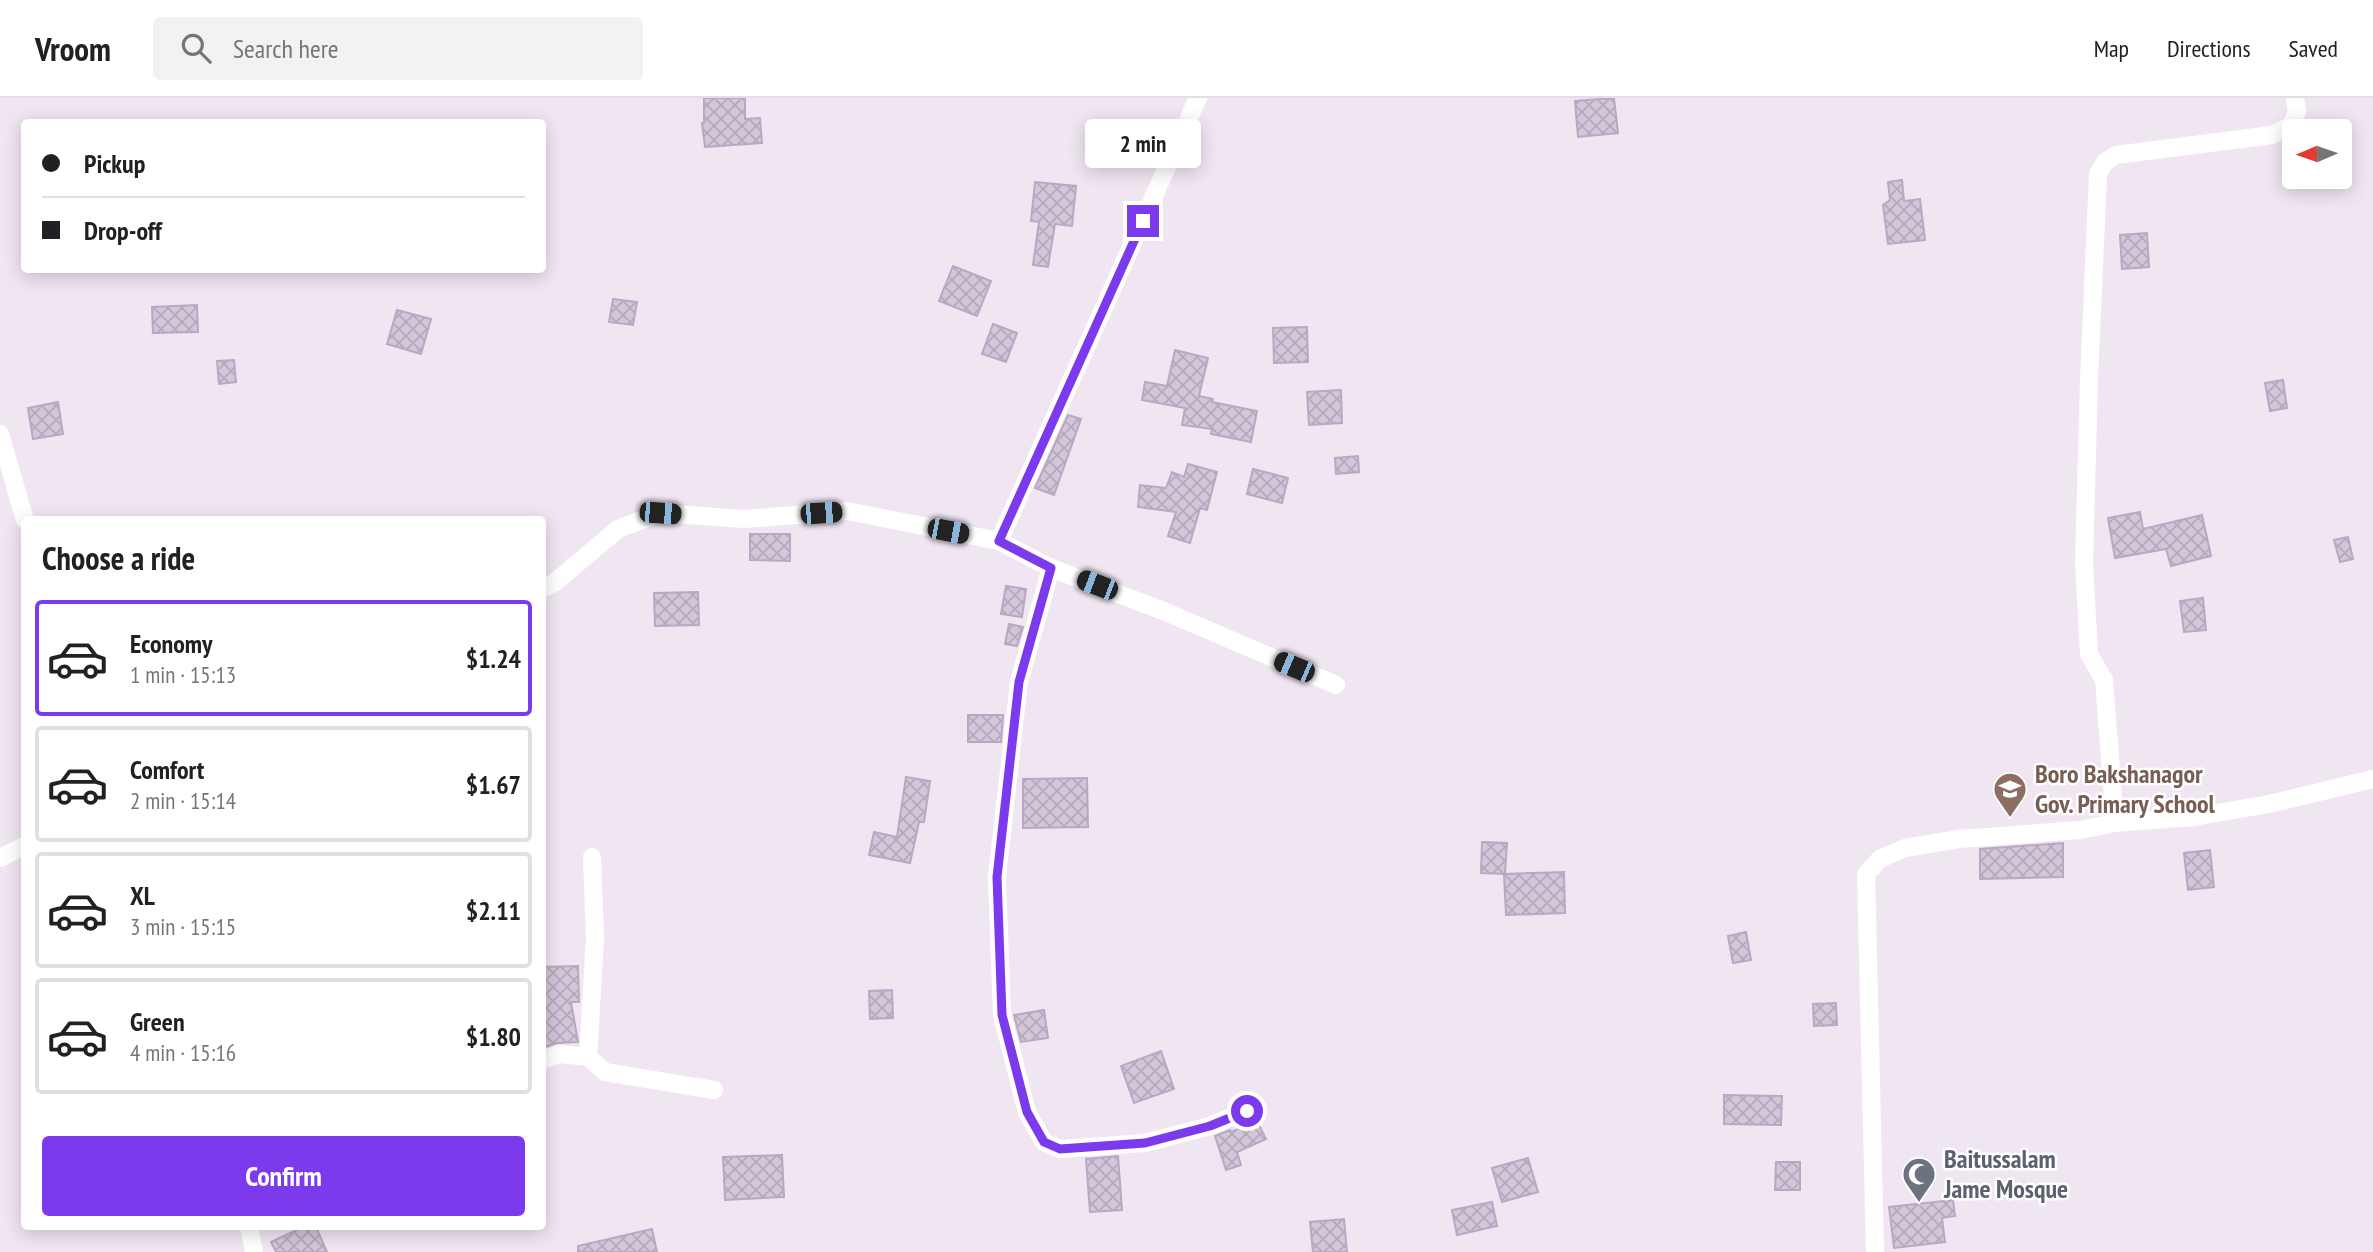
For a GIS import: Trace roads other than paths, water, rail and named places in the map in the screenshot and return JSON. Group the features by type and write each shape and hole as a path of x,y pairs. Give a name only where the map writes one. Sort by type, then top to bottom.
{"street":[{"path":"999,541 1198,98"},
{"path":"2115,823 2104,680 2089,654 2084,563 2098,174 2105,162 2116,155 2272,135 2292,125 2297,111 2295,98"},
{"path":"0,434 24,516"},
{"path":"546,587 618,529 660,513 744,519 847,511 999,541 1051,568 1166,612 1336,685"},
{"path":"1051,568 1019,682 997,877 1002,1015 1027,1112 1044,1142 1060,1149 1145,1143 1210,1126 1247,1111"},
{"path":"1875,1252 1866,874 1880,859 1905,848 1959,839 2080,830 2115,823 2194,817 2269,804 2373,779"},
{"path":"0,858 21,848"},
{"path":"588,1057 595,937 592,857"},
{"path":"546,1059 560,1054 588,1057 605,1072 715,1090"},
{"path":"250,1230 254,1252"}],"place":[{"name":"Boro Bakshanagor Gov. Primary School","path":"2010,819"},
{"name":"Baitussalam Jame Mosque","path":"1919,1204"}]}
